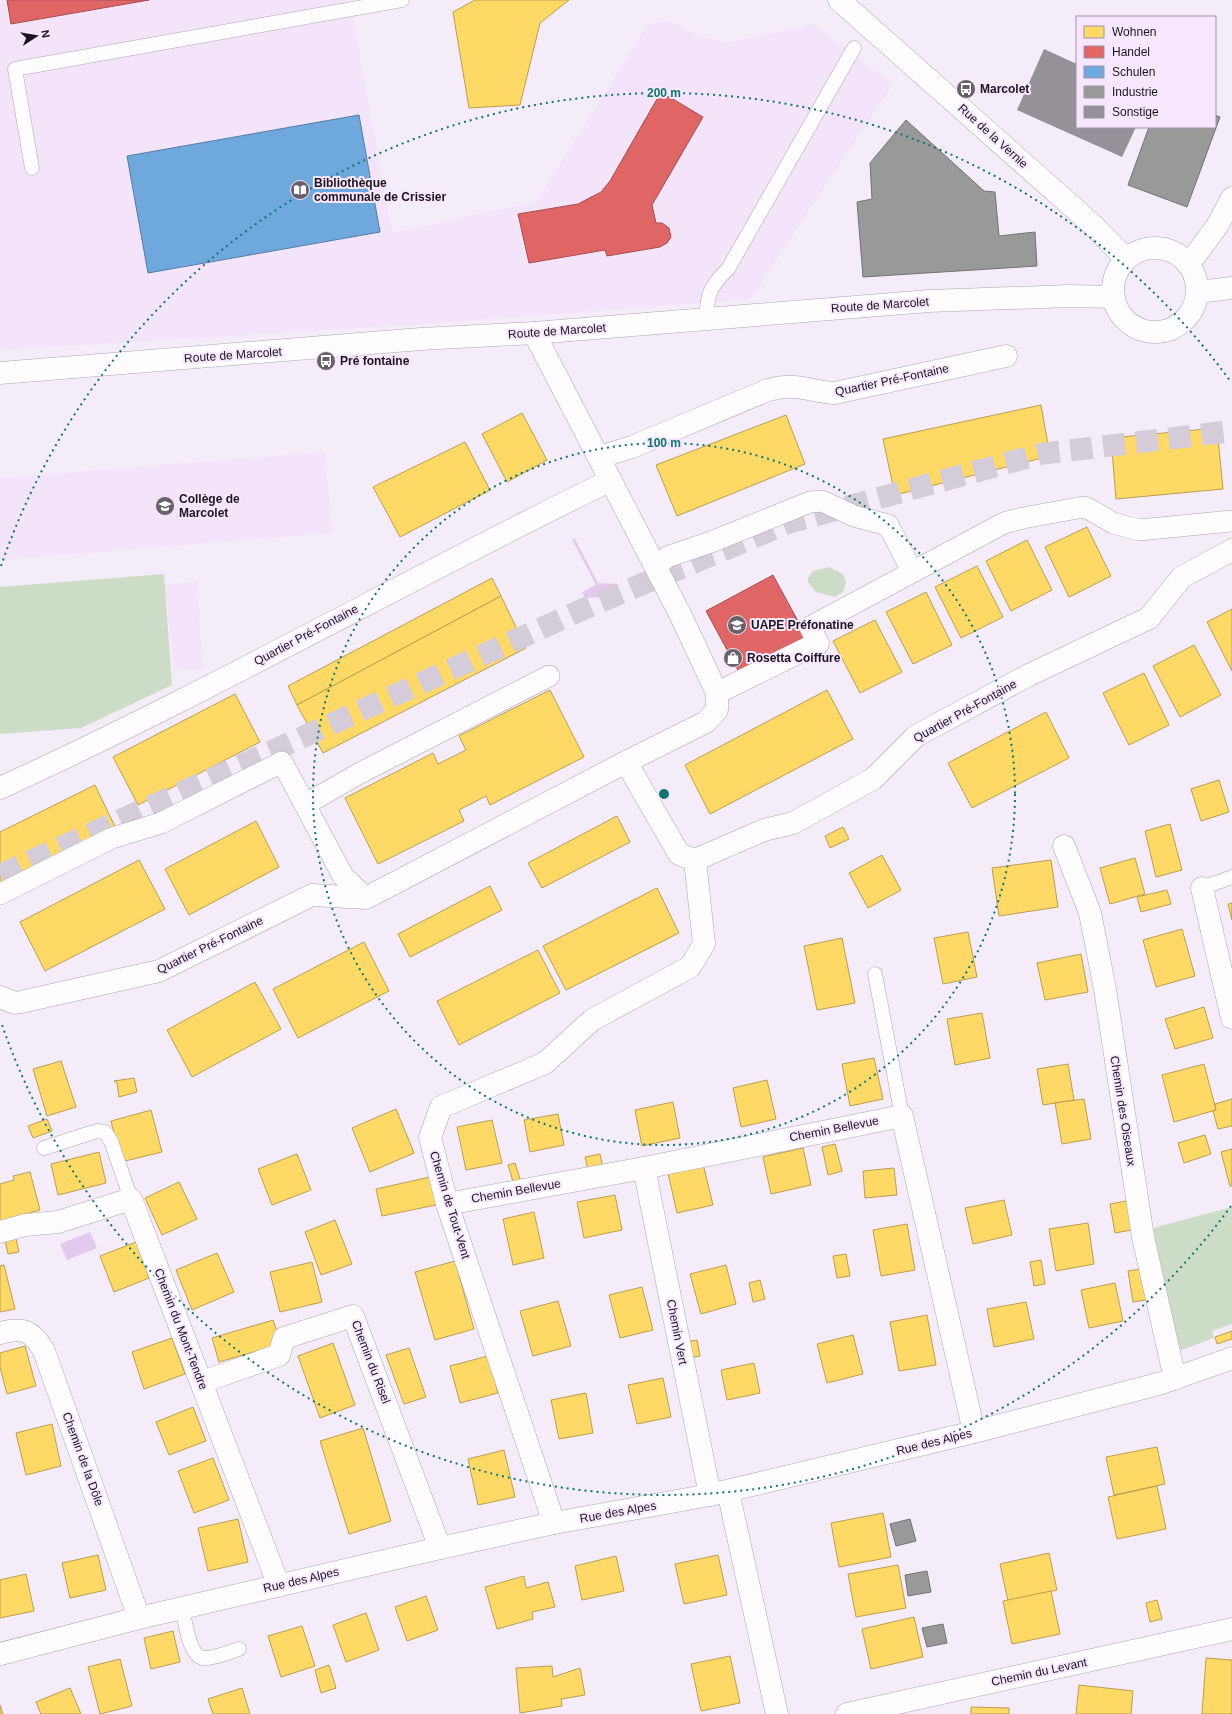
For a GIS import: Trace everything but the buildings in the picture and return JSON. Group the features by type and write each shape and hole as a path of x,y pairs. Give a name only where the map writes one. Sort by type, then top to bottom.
{"street":[{"name":"Rue de la Vernie","path":"839,0 1093,225 1126,259"},
{"path":"1189,264 1217,226 1232,198"},
{"path":"1151,248 1165,249 1178,254 1189,264 1197,282 1198,292 1195,306 1188,318 1178,326 1165,332 1151,332 1138,329 1126,321 1118,310 1114,297 1113,283 1118,270 1126,259 1138,251 1151,248"},
{"path":"1198,292 1232,288"},
{"name":"Route de Marcolet","path":"0,373 421,340 534,333 929,301 1069,296 1114,297"},
{"path":"0,894 112,838 161,823 282,762 306,804 343,876 366,898 626,762 706,722 717,710 716,693 656,567 534,333"},
{"name":"Quartier Pré-Fontaine","path":"600,458 632,447 768,390 784,387 807,388 820,393 836,393 1006,356"},
{"name":"Quartier Pré-Fontaine","path":"0,788 89,747 513,527 611,480"},
{"path":"656,567 667,557 711,542 810,502 822,501 854,516 888,525 912,571"},
{"path":"716,693 818,643 810,627 1004,523 1083,507 1112,523 1139,530 1232,521"},
{"name":"Quartier Pré-Fontaine","path":"695,860 764,830 793,823 873,779 916,736 1027,676 1149,618 1182,577 1232,550"},
{"path":"306,804 360,773 549,676"},
{"path":"626,762 679,854 695,860"},
{"name":"Chemin des Oiseaux","path":"1064,846 1092,921 1105,989 1143,1237 1175,1379"},
{"name":"Chemin de Tout-Vent","path":"554,1523 447,1204 430,1137 441,1107 545,1064 592,1020 690,967 704,944 695,860"},
{"path":"1202,888 1228,988 1232,1018"},
{"name":"Quartier Pré-Fontaine","path":"0,998 15,1003 159,972 312,895 366,898"},
{"path":"902,1116 974,1432"},
{"name":"Chemin Bellevue","path":"447,1204 644,1168 902,1116"},
{"name":"Chemin Vert","path":"644,1168 719,1493"},
{"path":"0,1232 25,1225 58,1222 131,1199"},
{"name":"Chemin du Mont-Tendre","path":"131,1199 279,1586"},
{"name":"Chemin du Risel","path":"202,1382 279,1355 284,1338 353,1316 440,1548"},
{"name":"Chemin de la Dôle","path":"0,1333 18,1330 29,1333 35,1338 44,1351 139,1618"},
{"name":"Rue des Alpes","path":"0,1654 139,1618 440,1548 554,1523 719,1493 974,1432 1175,1379 1232,1358"},
{"path":"719,1493 777,1714"},
{"name":"Chemin du Levant","path":"846,1714 1232,1629"}],"lane":[{"path":"32,168 15,69 402,0"},
{"path":"707,319 706,305 715,282 728,269 854,48"},
{"path":"1202,888 1232,877"},
{"path":"875,974 902,1116"},
{"path":"44,1148 97,1131 105,1132 111,1141 131,1199"},
{"path":"182,1608 195,1654 207,1658 239,1649"}],"shaded area":[{"path":"0,0 350,0 392,233 536,202 648,24 672,21 699,36 727,43 813,24 893,84 751,299 412,325 0,350"},
{"name":"Collège de Marcolet","path":"325,452 332,533 0,560 0,478"},
{"path":"572,539 575,539 598,583 616,584 619,589 602,597 585,598 582,592 596,585"},
{"path":"197,581 203,669 174,671 165,585"},
{"path":"90,1232 97,1248 67,1260 60,1244"}],"green space":[{"path":"829,567 843,574 846,583 843,592 835,597 816,592 808,582 808,578 813,571"},
{"path":"164,574 172,685 81,728 0,734 0,587"},
{"path":"1232,1207 1232,1324 1212,1331 1214,1338 1179,1351 1153,1228"}],"tunnel":[{"path":"0,875 588,607 788,523 1040,454 1232,431"}],"place":[{"name":"Marcolet","path":"966,89"},
{"name":"Bibliothèque communale de Crissier","path":"300,190"},
{"name":"Pré fontaine","path":"326,361"},
{"name":"Collège de Marcolet","path":"165,506"},
{"name":"UAPE Préfonatine","path":"737,625"},
{"name":"Rosetta Coiffure","path":"733,658"}]}
